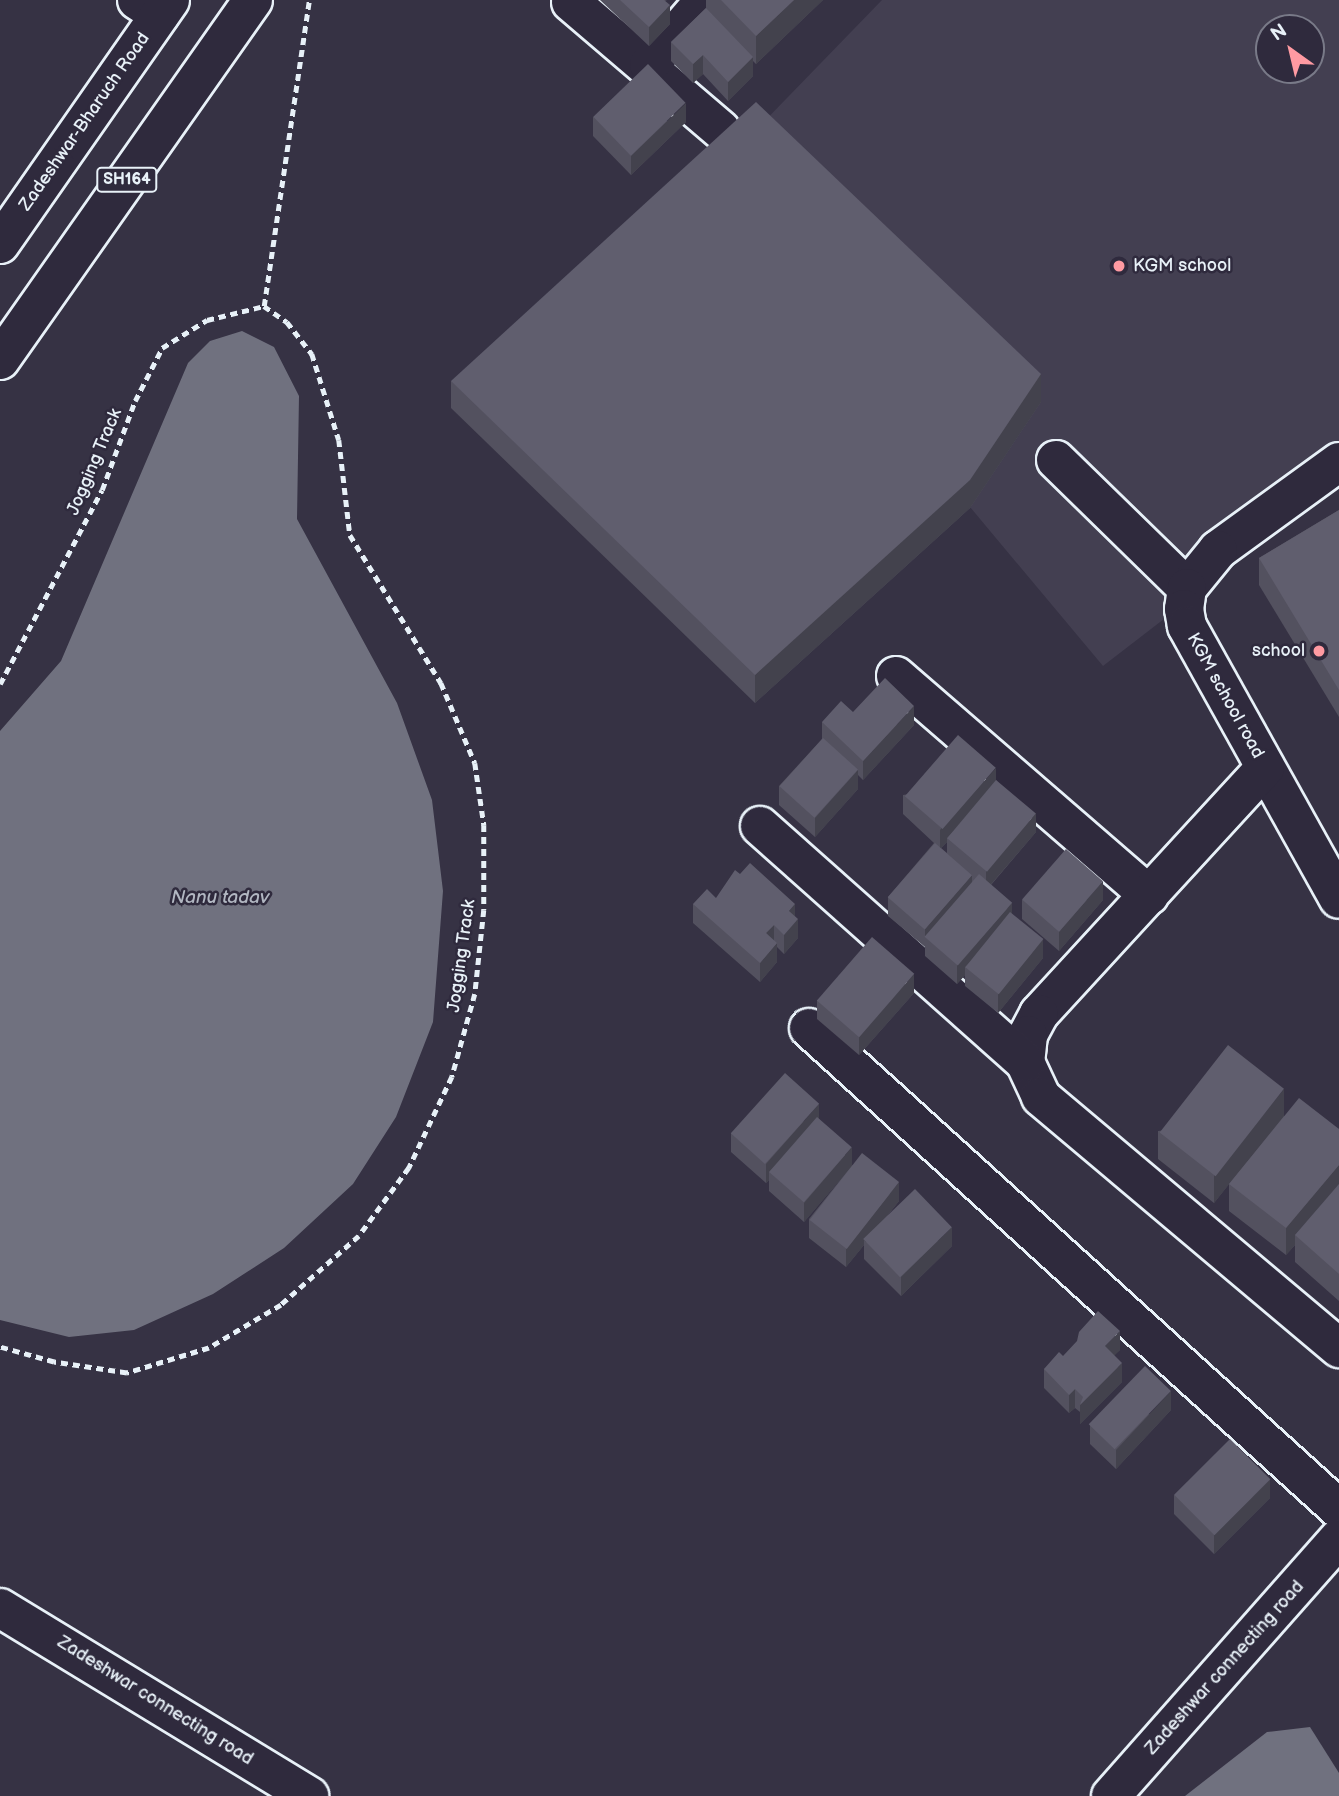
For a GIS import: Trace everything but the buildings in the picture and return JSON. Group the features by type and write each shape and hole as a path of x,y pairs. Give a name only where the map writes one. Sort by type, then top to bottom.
{"street":[{"name":"SH164","path":"0,360 253,0"},
{"path":"649,65 705,0"},
{"path":"571,2 649,65 721,130"},
{"name":"Zadeshwar-Bharuch Road","path":"0,244 156,5"},
{"path":"1056,460 1187,588 1218,550 1339,462"},
{"name":"KGM school road","path":"1187,588 1187,626 1339,899"},
{"path":"896,677 1149,895"},
{"path":"1025,1062 1028,1035 1039,1014 1265,768"},
{"path":"760,825 1025,1062 1041,1097 1339,1348"},
{"path":"809,1028 1339,1509"},
{"name":"Zadeshwar connecting road","path":"1111,1796 1339,1538"},
{"name":"Zadeshwar connecting road","path":"0,1608 309,1796"}],"path":[{"path":"264,306 309,0"},
{"name":"Jogging Track","path":"0,684 102,490 135,401 162,348 207,320 264,306 287,322 312,354 339,440 350,535 441,683 475,763 484,825 484,910 475,994 453,1077 409,1168 359,1236 281,1305 209,1348 127,1374 54,1362 0,1347"}],"shaded area":[{"name":"KGM school","path":"882,0 1339,0 1339,484 1103,666 970,507 756,130"}],"water":[{"name":"Nanu tadav","path":"242,331 274,347 299,396 297,519 397,703 432,800 443,891 433,1022 396,1117 353,1184 284,1248 213,1294 134,1330 69,1337 0,1320 0,731 61,661 188,363 210,341"},
{"path":"1310,1727 1339,1773 1339,1796 1185,1796 1267,1732"}],"place":[{"name":"KGM school","path":"1119,266"},
{"name":"school","path":"1319,651"}]}
